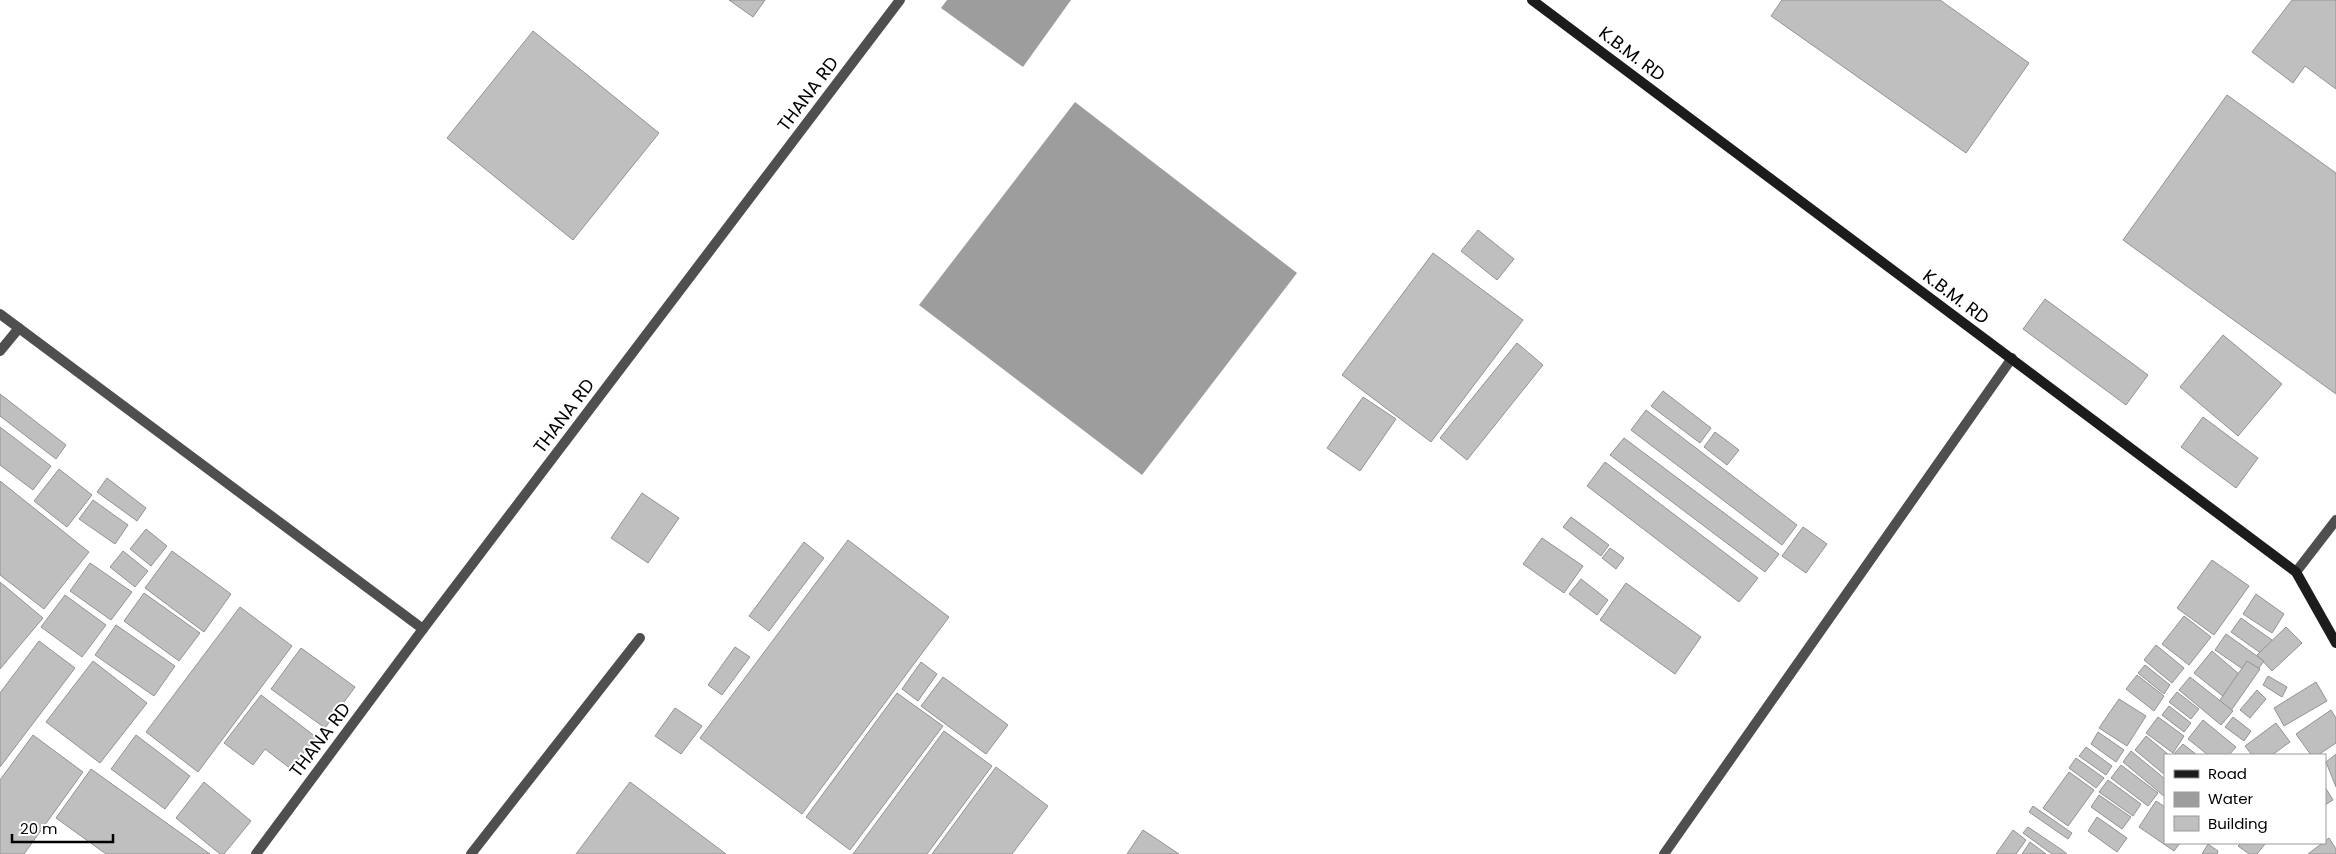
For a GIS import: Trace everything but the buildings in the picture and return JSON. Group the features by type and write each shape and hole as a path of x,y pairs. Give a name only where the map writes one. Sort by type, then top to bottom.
{"street":[{"name":"THANA RD","path":"256,854 423,629 900,0"},
{"name":"K.B.M. RD","path":"1532,0 2296,572 2336,642"},
{"path":"0,314 423,629"},
{"path":"0,351 19,328"},
{"path":"1664,854 2012,358"},
{"path":"2296,572 2336,520"},
{"path":"471,854 640,638"}],"water":[{"path":"947,0 1071,0 1023,67 941,8"},
{"path":"1075,102 1297,273 1142,475 919,305"}]}
